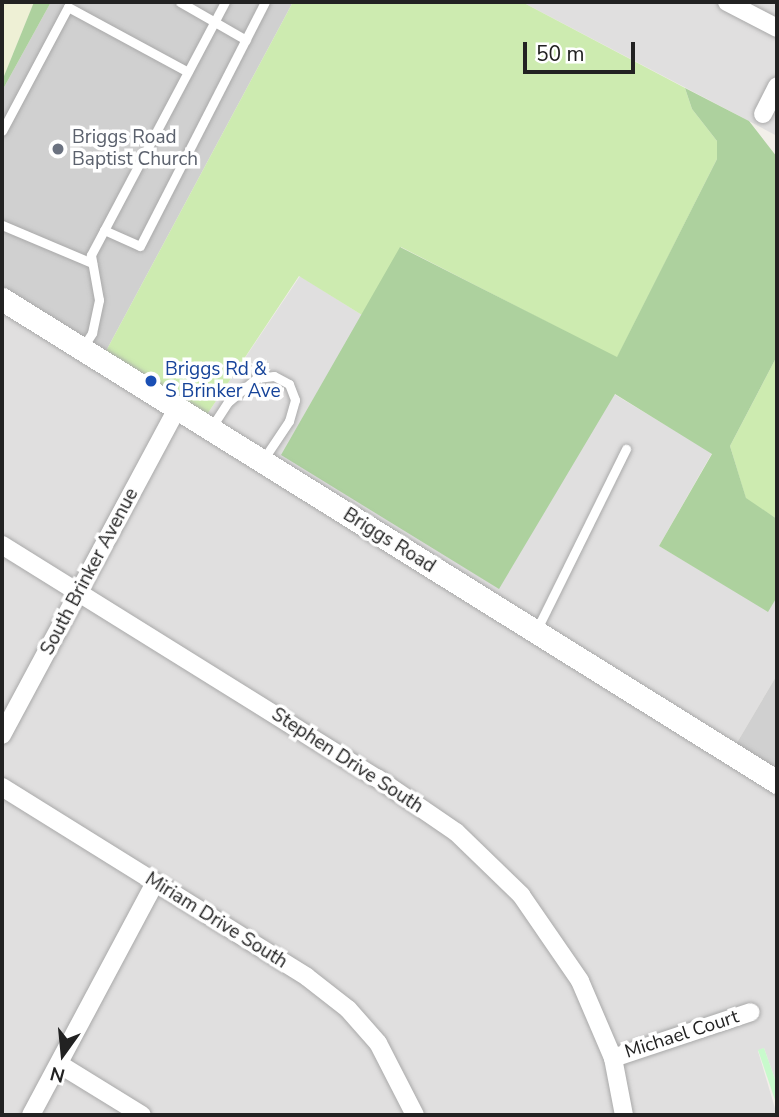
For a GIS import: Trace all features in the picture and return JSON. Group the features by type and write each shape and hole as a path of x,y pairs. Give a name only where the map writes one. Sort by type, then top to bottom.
{"street":[{"path":"727,2 777,28"},
{"path":"763,114 777,86"},
{"name":"Briggs Road","path":"2,299 777,782"},
{"name":"South Brinker Avenue","path":"2,735 177,409"},
{"name":"Stephen Drive South","path":"2,545 377,778 456,832 522,895 580,981 613,1058 624,1115"},
{"name":"Miriam Drive South","path":"2,787 307,977 348,1009 377,1043 403,1085 415,1115"},
{"path":"31,1115 155,883"},
{"name":"Michael Court","path":"613,1058 751,1012"},
{"path":"59,1063 142,1115"}],"lane":[{"path":"180,2 213,24 246,40"},
{"path":"82,349 92,332 99,300 91,255 225,2"},
{"path":"104,230 140,246 265,2"},
{"path":"2,131 68,7 188,72"},
{"path":"2,225 92,263"},
{"path":"210,429 228,402 257,378 274,376 289,384 295,400 289,421 262,461"},
{"path":"536,632 626,449"}],"shaded area":[{"path":"51,2 293,2 105,353 2,289 2,91"},
{"path":"522,2 777,2 777,136 749,121"},
{"path":"300,276 362,315 282,455 499,588 614,394 712,453 659,546 768,611 777,597 777,675 735,746 777,773 777,1085 764,1048 758,1051 777,1115 2,1115 2,289 206,416"},
{"path":"777,675 777,773 735,746"}],"green space":[{"path":"2,2 34,2 2,81"},
{"path":"34,2 51,2 2,91 2,81"},
{"path":"293,2 522,2 685,88 692,109 717,141 717,159 617,358 401,247 362,315 299,276 206,416 105,353"},
{"path":"685,88 749,121 777,157 777,356 730,446 746,498 777,519 777,597 768,612 659,546 712,454 615,394 499,589 281,455 400,247 617,357 717,159 717,141 692,109"},
{"path":"777,356 777,519 746,499 730,446"},
{"path":"764,1048 777,1085 777,1106 758,1050"}],"place":[{"name":"Briggs Road Baptist Church","path":"58,149"},
{"name":"Briggs Rd & S Brinker Ave","path":"151,381"}]}
